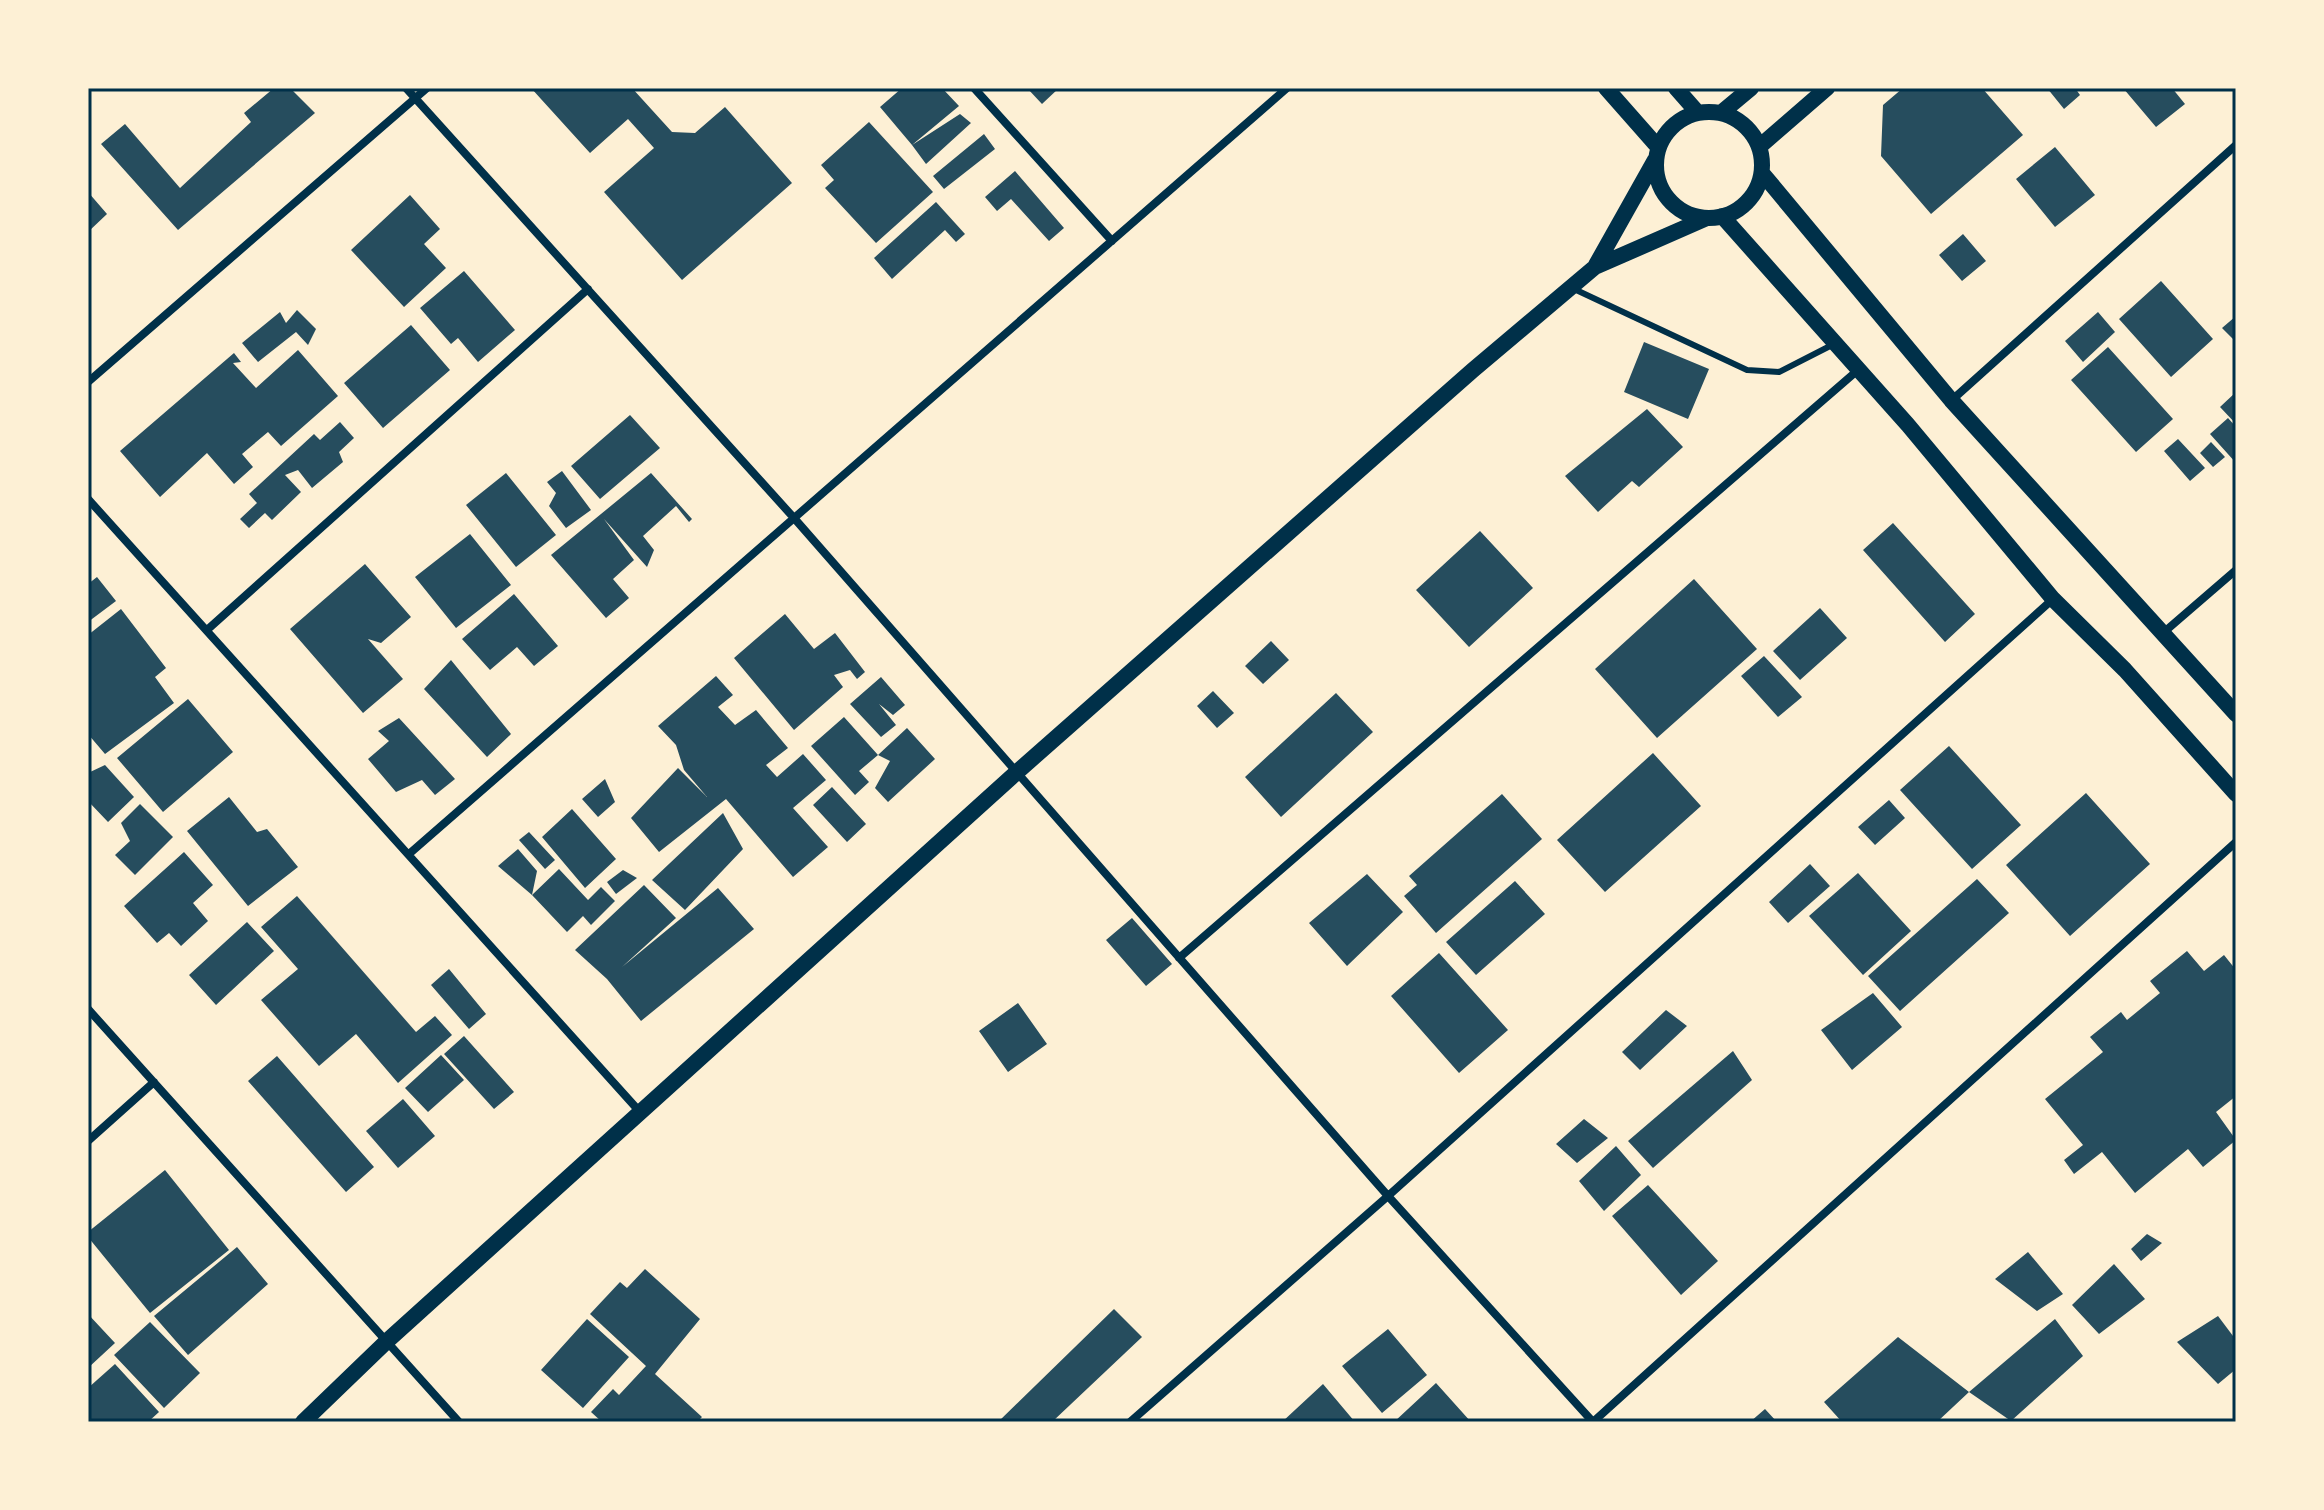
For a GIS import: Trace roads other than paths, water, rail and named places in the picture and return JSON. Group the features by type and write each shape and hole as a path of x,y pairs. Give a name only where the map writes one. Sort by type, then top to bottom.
{"main road":[{"path":"1606,88 1657,154 1660,187 1668,198 1679,209 1715,217 1858,370 2053,599 2125,670 2236,794"},
{"path":"1676,88 1698,113"},
{"path":"1721,113 1751,88"},
{"path":"1759,147 1827,88"},
{"path":"303,1422 386,1342 1017,772 1570,288 1595,267 1749,201 1762,173 1759,147 1745,125 1721,113 1698,113 1673,124 1595,267"},
{"path":"1762,173 1951,400 2236,714"}],"street":[{"path":"406,88 794,518 1388,1196 1593,1422 2236,842"},
{"path":"88,382 427,88"},
{"path":"974,88 1112,241"},
{"path":"409,854 1287,88"},
{"path":"1951,400 2236,145"},
{"path":"207,630 588,289"},
{"path":"1179,958 1858,370"},
{"path":"88,499 640,1112"},
{"path":"2163,633 2236,570"},
{"path":"1130,1422 1388,1196 2053,599"},
{"path":"88,1009 459,1422"},
{"path":"88,1141 154,1082"}],"lane":[{"path":"1570,288 1747,370 1779,372 1834,344"}]}
